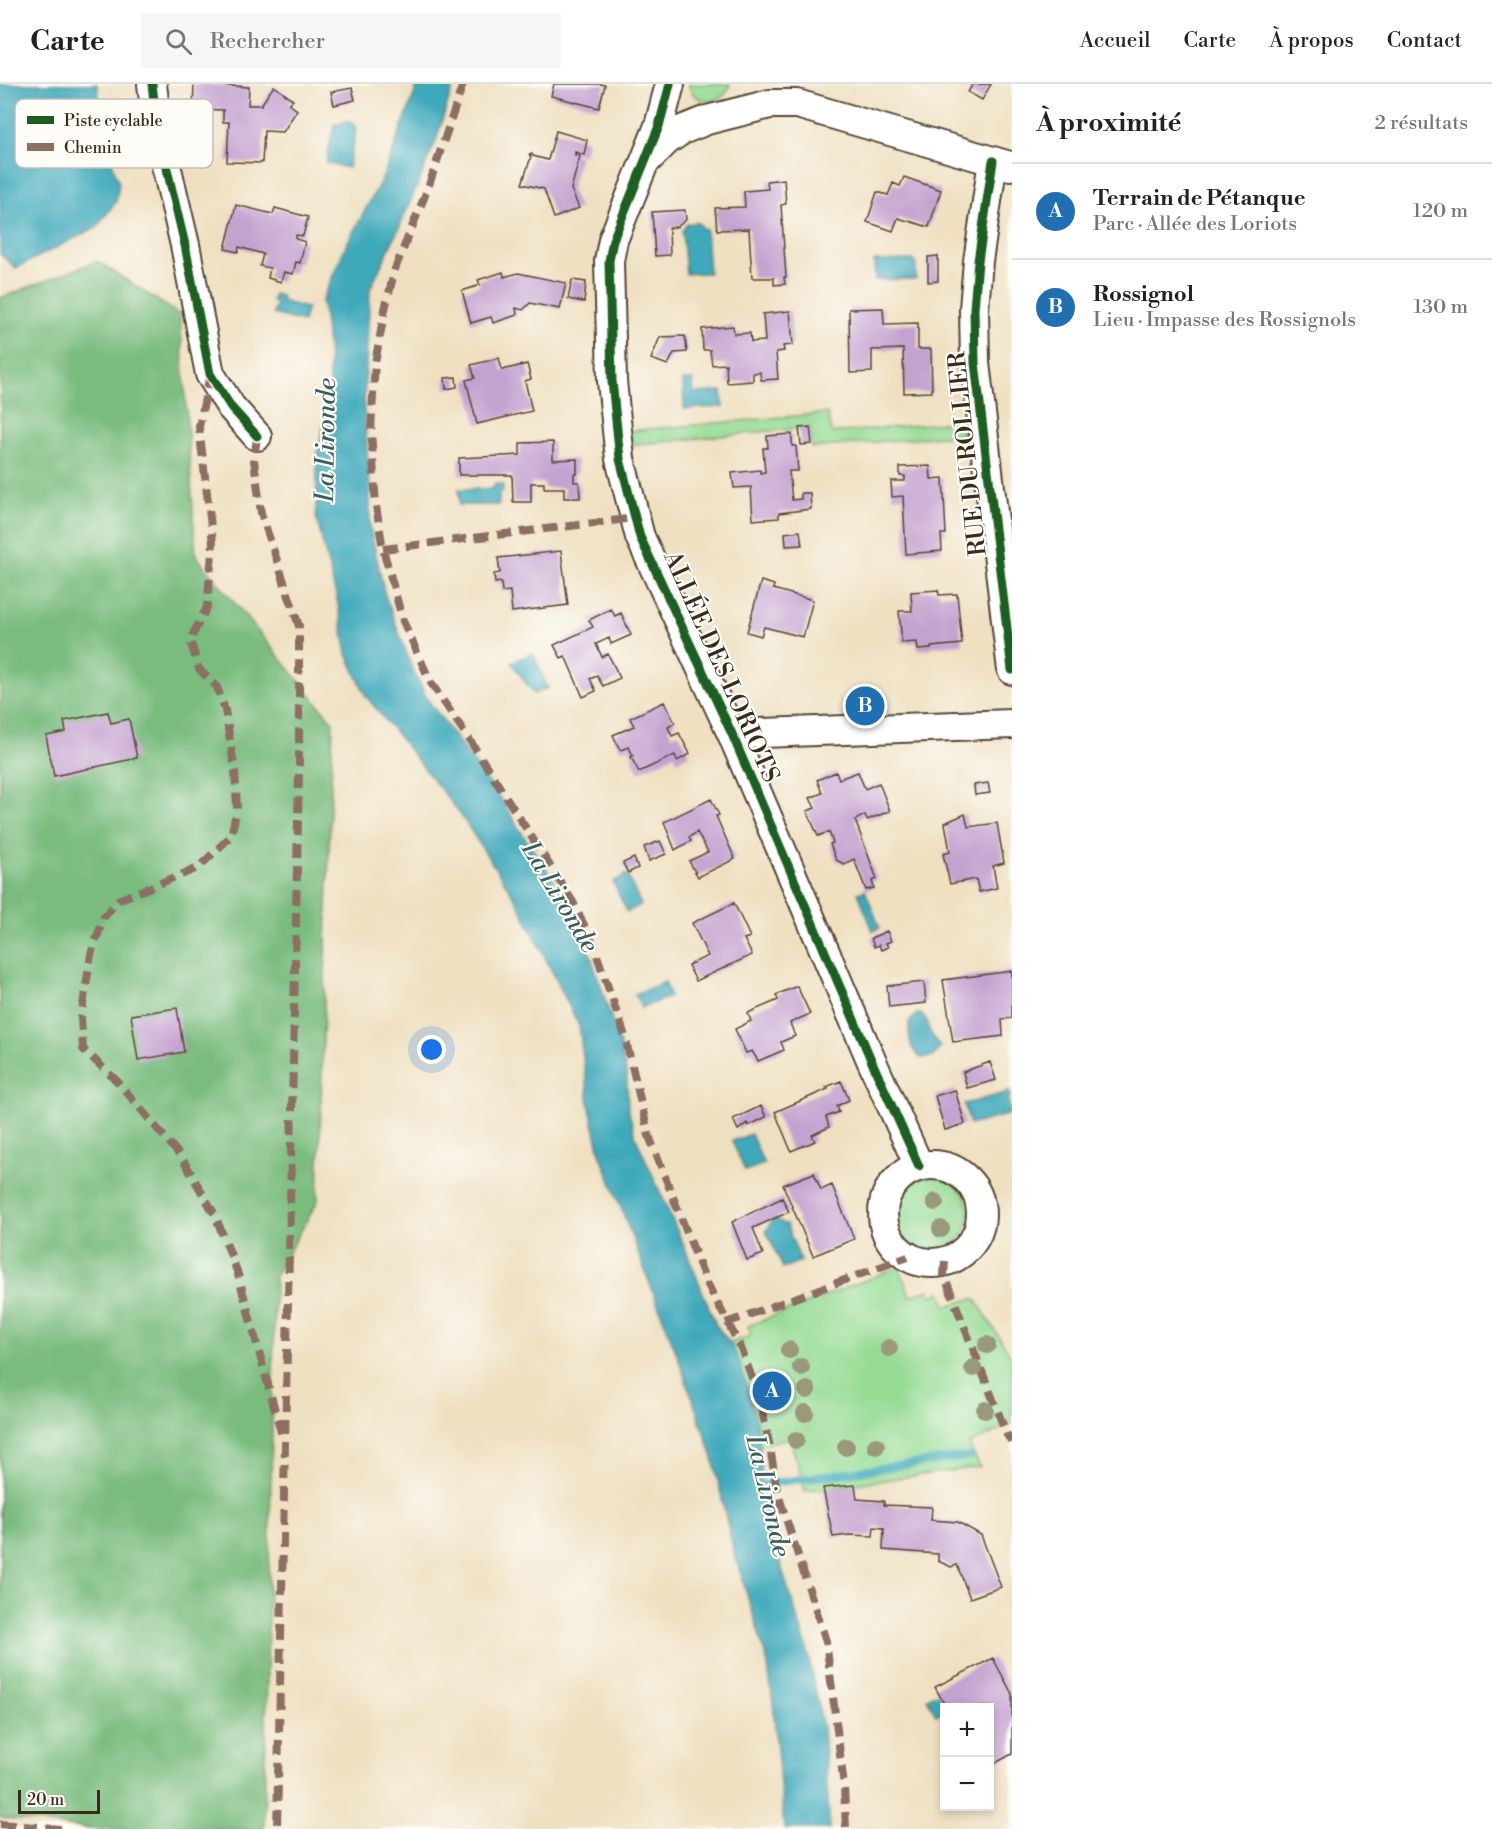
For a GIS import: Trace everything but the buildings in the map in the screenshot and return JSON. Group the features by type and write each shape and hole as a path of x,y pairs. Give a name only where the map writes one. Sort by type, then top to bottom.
{"street":[{"path":"152,84 154,99"},
{"name":"ALLÉE DES LORIOTS","path":"670,84 659,126 613,240 609,261 612,381 620,459 640,537 732,734 872,1062 919,1166"},
{"path":"771,84 797,104"},
{"path":"645,162 667,140 682,130 707,120 770,104 797,104 1003,164"},
{"name":"RUE DU ROLLIER","path":"1003,164 978,261 974,309 975,363 1012,670"},
{"path":"167,168 185,245 210,374 231,407 257,436"},
{"path":"732,734 1012,724"}],"green space":[{"path":"688,84 730,84 722,97 709,101 697,97"},
{"path":"97,261 180,315 196,556 333,722 318,1201 275,1276 264,1829 91,1829 0,1818 0,298"},
{"path":"827,413 832,433 961,421 963,434 812,448 810,427 631,445 629,431"},
{"path":"932,1177 946,1180 958,1188 966,1200 969,1214 966,1228 958,1240 946,1248 932,1251 918,1248 906,1240 898,1228 895,1214 898,1200 906,1188 918,1180"},
{"path":"899,1267 910,1296 929,1290 931,1296 941,1292 946,1306 975,1298 1012,1358 1012,1424 969,1444 980,1467 805,1491 790,1438 760,1445 749,1392 730,1343 751,1336 748,1326"}],"water":[{"path":"0,84 97,84 100,99 15,99 15,168 114,168 119,183 116,202 97,227 16,268 0,254"},
{"name":"La Lironde","path":"418,84 454,84 435,143 370,289 364,407 370,487 370,527 385,595 412,668 428,700 501,799 561,891 586,941 619,1041 627,1076 628,1108 636,1138 716,1325 738,1358 755,1416 760,1445 762,1493 784,1576 806,1644 823,1727 830,1829 784,1829 767,1660 733,1549 713,1458 676,1352 600,1153 589,1104 579,1026 517,901 458,811 366,696 347,654 337,599 316,517 317,454 329,402 329,357 322,301 346,245 383,177"},
{"path":"345,121 357,128 348,168 326,163 334,124 338,125"},
{"path":"696,222 706,229 709,273 686,274 682,231 687,224"},
{"path":"912,260 916,264 916,279 875,280 874,261"},
{"path":"274,294 282,296 281,301 307,308 303,322 273,314 276,303 272,302"},
{"path":"683,380 693,380 694,393 722,391 723,407 684,409"},
{"path":"494,484 503,484 503,492 499,493 499,505 459,505 459,489 493,489"},
{"path":"533,653 548,688 534,694 511,662"},
{"path":"627,874 641,905 627,912 613,882"},
{"path":"865,890 880,928 873,931 858,893"},
{"path":"665,982 670,997 641,1008 635,994"},
{"path":"917,1014 921,1014 927,1020 929,1030 940,1047 933,1057 921,1058 912,1047 909,1022"},
{"path":"1008,1091 1011,1095 1008,1099 1010,1114 970,1125 964,1104"},
{"path":"751,1134 764,1164 745,1171 732,1141"},
{"path":"777,1219 786,1224 801,1261 783,1268 766,1231 772,1220"},
{"path":"955,1683 963,1700 957,1703 940,1703 940,1713 936,1715 927,1698"}],"waterway":[{"name":"La Lironde","path":"751,1486 970,1456"}],"marked path":[{"path":"463,84 428,188 395,269 375,363 371,430 376,506 383,549 403,621 431,683 573,902 593,944 624,1033 649,1136 706,1281 741,1348 759,1397 777,1491 826,1641 844,1786 846,1829"},
{"path":"210,374 199,427 213,543 207,607 190,640 199,669 217,687 225,710 235,771 237,809 231,836 198,868 118,900 104,917 91,954 81,1018 83,1049 118,1082 182,1158 215,1215 237,1271 282,1436"},
{"path":"257,436 254,460 261,513 299,626 299,772 277,1829"},
{"path":"383,549 635,518"},
{"path":"726,1323 908,1257"},
{"path":"945,1261 944,1275 1007,1435 1012,1442"},
{"path":"0,1824 61,1829"}],"cycle path":[{"path":"152,84 154,99"},
{"path":"670,84 659,126 613,240 609,261 612,381 620,459 640,537 732,734 872,1062 919,1166"},
{"path":"993,161 978,261 974,309 975,363 1012,670"},
{"path":"167,168 185,245 210,374 231,407 257,436"}],"place":[{"name":"Rossignol","path":"865,706"},
{"name":"Terrain de Pétanque","path":"772,1391"}]}
